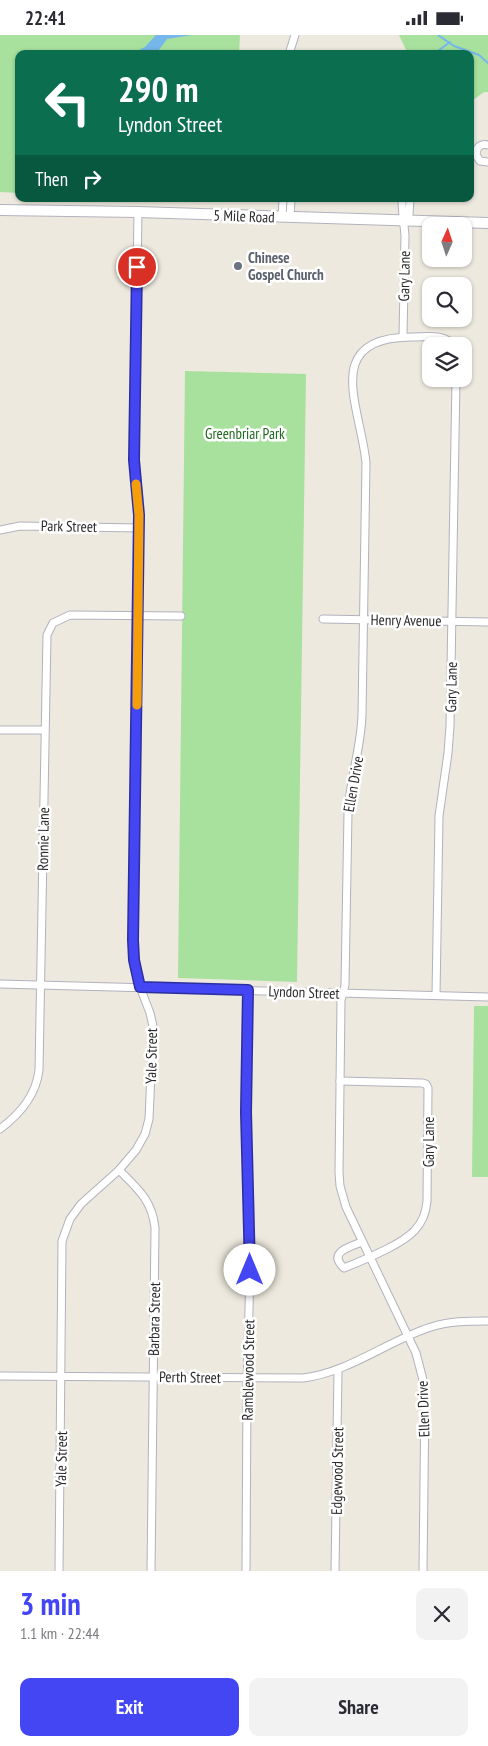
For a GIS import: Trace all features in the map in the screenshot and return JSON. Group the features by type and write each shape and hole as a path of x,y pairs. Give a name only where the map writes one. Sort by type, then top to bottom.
{"main road":[{"name":"5 Mile Road","path":"0,210 138,212 488,223"}],"street":[{"path":"290,50 295,35"},
{"path":"488,145 484,144 478,148 474,159 488,162"},
{"path":"284,202 286,217"},
{"path":"286,217 290,202"},
{"path":"402,202 404,221"},
{"path":"404,221 409,215 410,202"},
{"name":"Yale Street","path":"59,1571 62,1250 64,1234 70,1219 81,1204 119,1170 140,1143 147,1127 150,1112 153,1026 148,1004 140,987 133,945 139,528 134,460 138,212"},
{"name":"Gary Lane","path":"403,337 404,221"},
{"name":"Ellen Drive","path":"403,337 393,337 372,343 358,357 353,371 354,399 366,463 361,732 348,812 345,986 342,993 340,1081 340,1186 346,1207 420,1365 425,1396 423,1571"},
{"path":"403,337 422,337"},
{"name":"Gary Lane","path":"436,995 439,816 450,726 456,387"},
{"name":"Park Street","path":"0,530 20,526 139,528"},
{"name":"Ronnie Lane","path":"0,1129 24,1107 31,1097 37,1083 39,1070 44,730 46,641 48,630 58,619 70,615 138,615"},
{"path":"138,615 181,616"},
{"name":"Henry Avenue","path":"323,619 488,622"},
{"path":"0,730 44,730"},
{"name":"Lyndon Street","path":"0,984 488,997"},
{"name":"Ramblewood Street","path":"246,1571 247,1378 250,1270 246,1112 248,990"},
{"name":"Gary Lane","path":"340,1081 422,1083 428,1088 427,1201 425,1216 409,1237 370,1258"},
{"name":"Barbara Street","path":"119,1170 146,1197 154,1219 151,1571"},
{"path":"362,1242 342,1250 339,1254 340,1262 344,1268 370,1258"},
{"name":"Perth Street","path":"0,1376 303,1378 338,1370 430,1327 448,1323 488,1321"},
{"name":"Edgewood Street","path":"336,1571 338,1370"}],"green space":[{"path":"0,35 240,35 239,50 15,50 15,193 0,192"},
{"path":"399,35 488,35 488,92 484,92 474,99 474,50 406,50"},
{"name":"Greenbriar Park","path":"185,371 306,374 297,982 178,978"},
{"path":"474,1006 488,1006 488,1177 472,1177"}],"water":[{"path":"156,35 192,35 167,39 159,50 139,50 145,47"}],"waterway":[{"path":"438,35 454,46 465,50"},
{"path":"439,50 450,42"},
{"path":"474,53 488,63"}],"slow traffic":[{"path":"136,484 139,515 137,705"}],"place":[{"name":"Chinese Gospel Church","path":"238,266"}],"route":[{"path":"137,267 134,460 139,515 134,960 140,987 248,990 246,1153 250,1270"}]}
